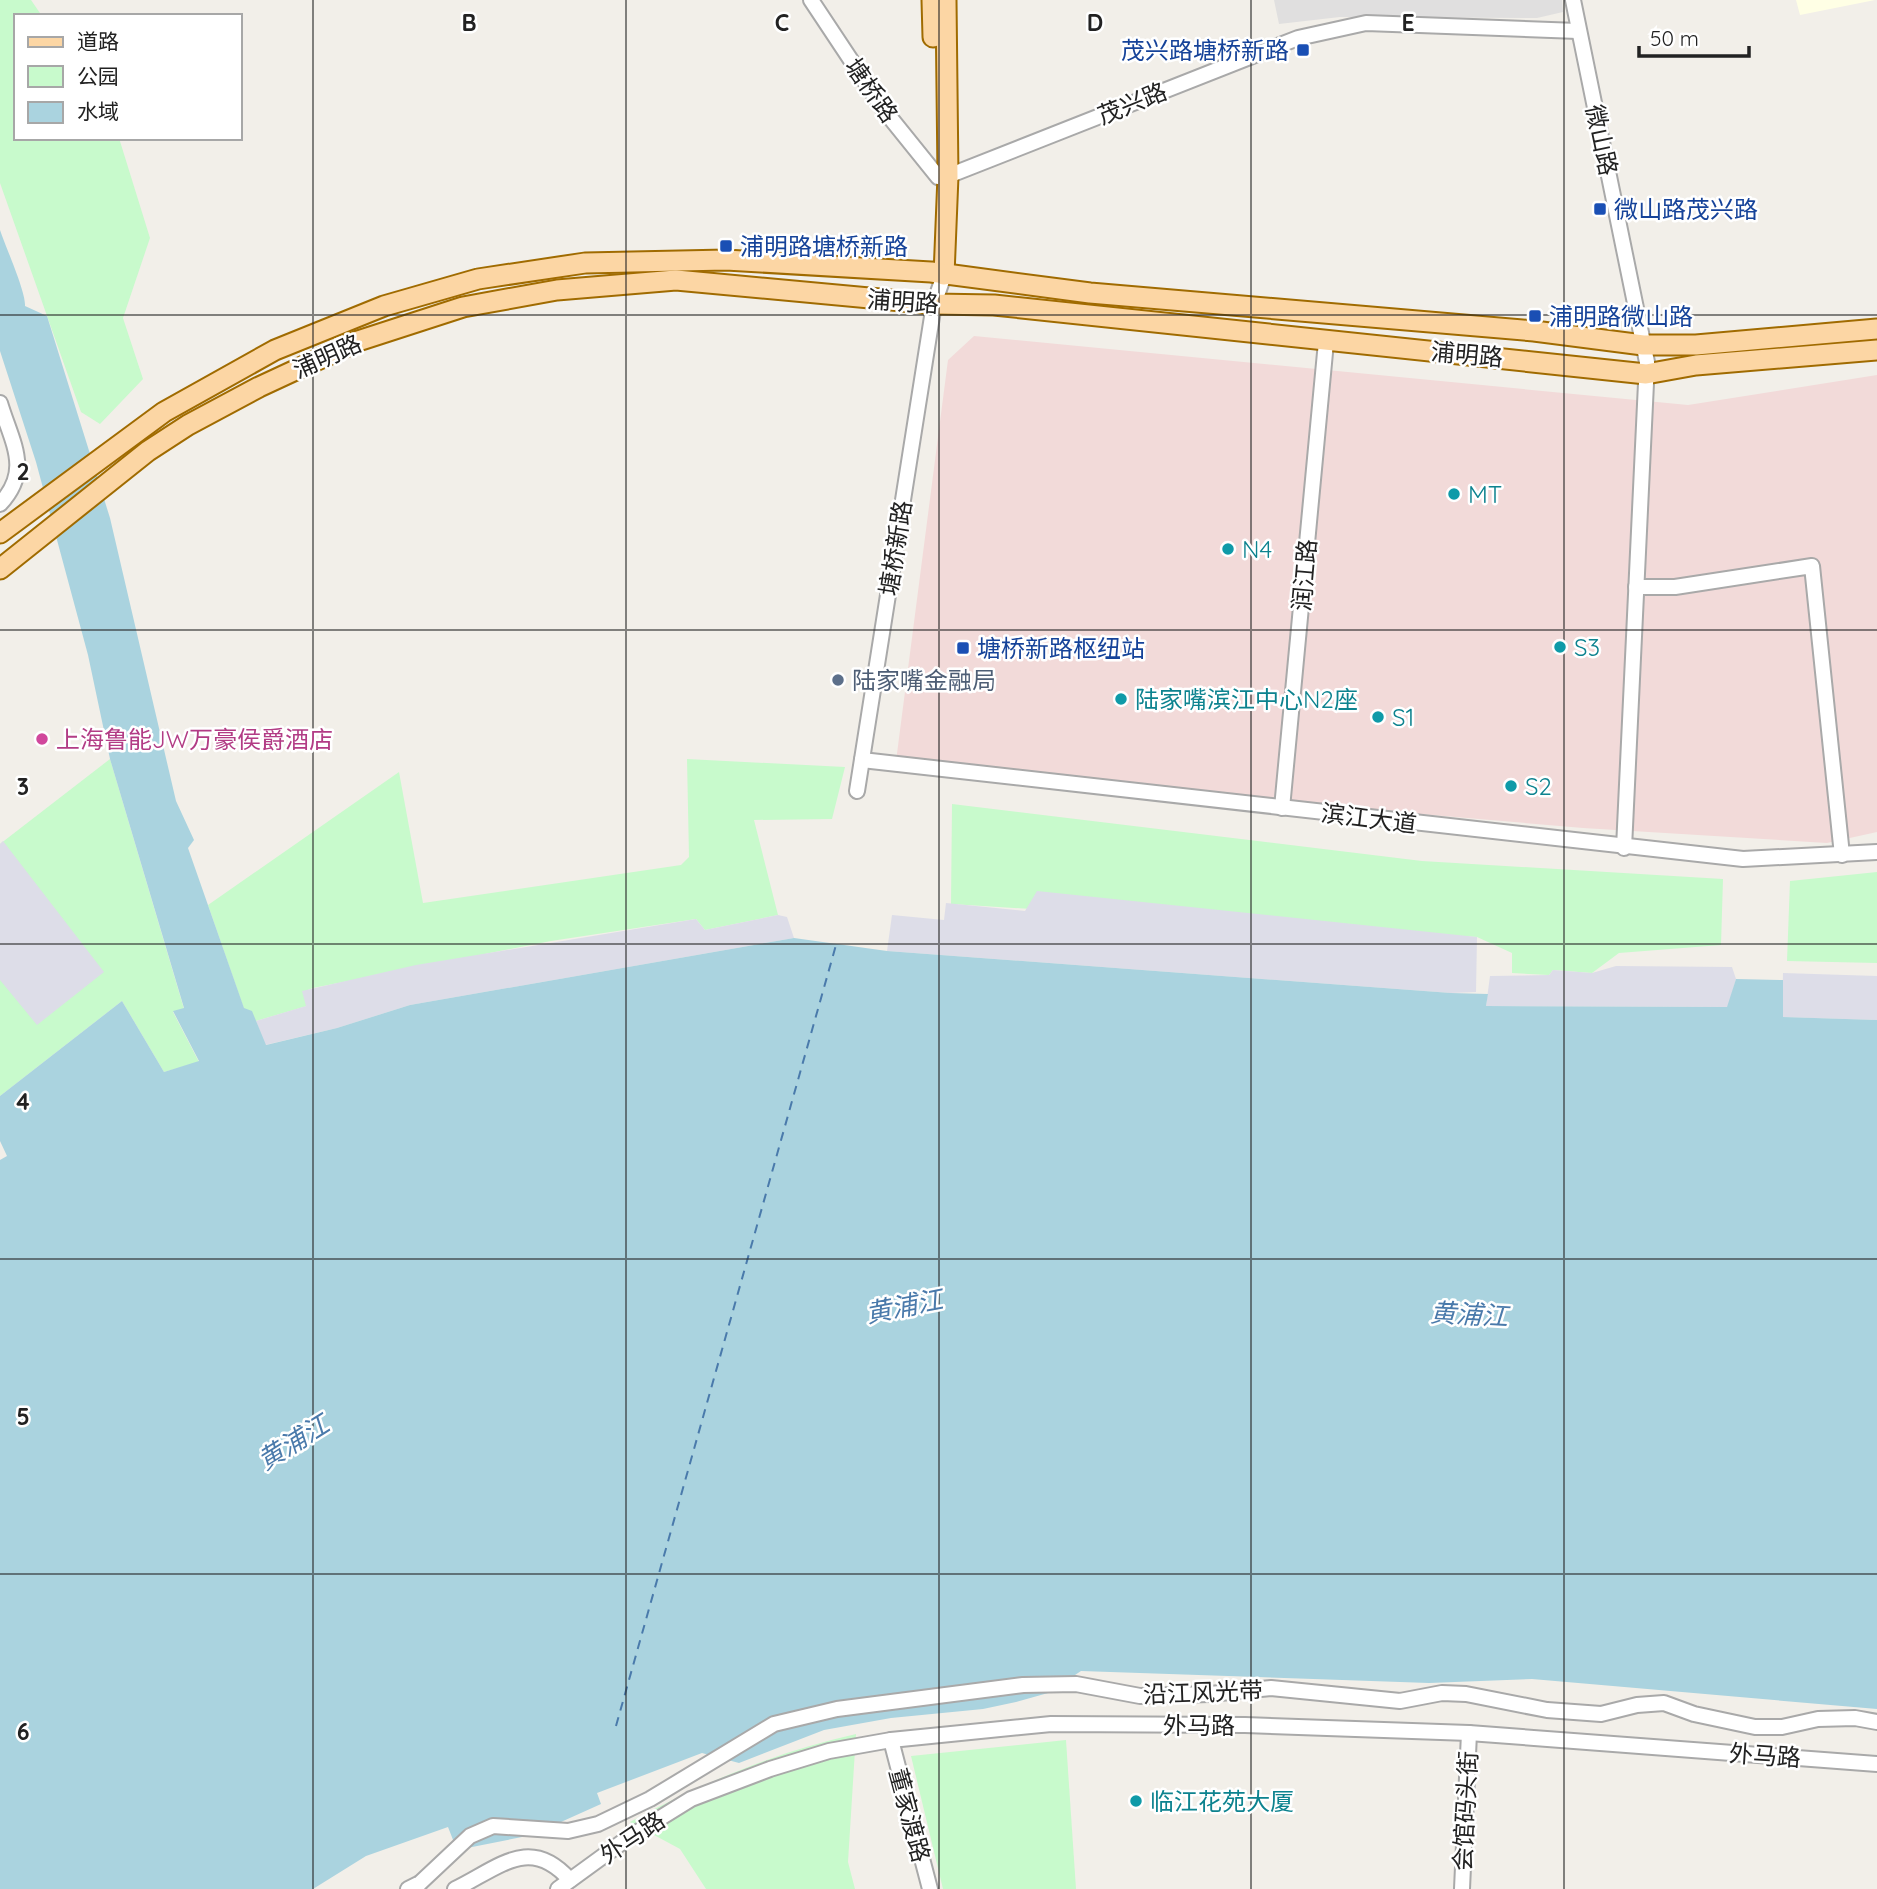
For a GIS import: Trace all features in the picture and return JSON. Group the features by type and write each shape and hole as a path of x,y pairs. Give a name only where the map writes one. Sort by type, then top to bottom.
{"main road":[{"name":"塘桥新路","path":"932,0 943,176"},
{"name":"塘桥新路","path":"938,273 939,204 943,176 946,0"},
{"name":"浦明路","path":"1,532 164,412 275,350 384,306 478,279 585,263 726,260 938,273 1090,293 1534,331 1645,360 1696,345 1877,330"},
{"name":"浦明路","path":"6,564 148,451 188,425 259,387 358,341 463,307 557,289 676,280 934,304 994,305 1326,342 1696,365 1877,350"}],"street":[{"name":"塘桥路","path":"811,0 884,110 943,176"},
{"name":"微山路","path":"1573,0 1645,360 1624,848"},
{"name":"茂兴路","path":"943,176 1298,38 1366,23 1578,32"},
{"name":"塘桥新路","path":"856,791 938,273"},
{"name":"润江路","path":"1282,808 1326,342"},
{"path":"0,403 19,477 0,504"},
{"path":"1636,587 1675,587 1812,566 1842,855"},
{"name":"滨江大道","path":"862,760 1624,848 1743,859 1877,852"},
{"name":"沿江风光带","path":"414,1886 470,1836 493,1826 568,1831 598,1825 650,1799 774,1724 823,1712 1023,1685 1076,1684 1140,1696 1210,1694 1271,1688 1400,1701 1442,1693 1466,1694 1546,1710 1601,1714 1637,1704 1664,1703 1694,1714 1755,1727 1782,1727 1818,1719 1855,1718 1877,1722"},
{"name":"外马路","path":"564,1884 628,1838 691,1799 817,1755 891,1740 1051,1724 1245,1725 1469,1733 1877,1764"},
{"name":"会馆码头街","path":"1462,1889 1469,1733"},
{"name":"董家渡路","path":"891,1740 930,1889"},
{"path":"455,1889 528,1856 546,1858 564,1884"}],"shaded area":[{"path":"1274,0 1562,0 1563,12 1537,18 1340,17 1279,24"},
{"path":"1796,0 1875,0 1800,15"},
{"path":"974,336 1688,405 1877,375 1877,832 1827,843 1583,828 895,769 948,360"},
{"path":"3,841 104,972 37,1025 0,980 0,844"},
{"path":"1037,891 1477,937 1476,992 1451,993 887,951 892,915 944,920 946,903 1025,911"},
{"path":"778,915 787,917 794,938 410,1005 337,1028 265,1045 256,1021 306,1006 302,991 416,965 696,919 705,930"},
{"path":"1616,966 1732,967 1736,979 1728,1007 1486,1006 1490,976 1549,975 1553,970 1592,973"},
{"path":"1783,973 1877,976 1877,1020 1782,1017"}],"green space":[{"path":"0,0 31,0 41,14 14,14 14,140 120,140 150,238 123,318 143,379 100,424 81,412 0,183"},
{"path":"110,759 184,1009 173,1012 199,1062 164,1072 122,1001 0,1096 0,844"},
{"path":"687,759 845,767 832,819 754,820 778,915 705,930 696,919 551,941 313,988 303,992 307,1006 256,1021 244,1009 208,905 399,772 423,903 681,865 689,857"},
{"path":"952,804 1422,861 1723,879 1721,945 1619,953 1592,973 1553,970 1549,975 1512,973 1512,953 1477,937 951,904"},
{"path":"1877,872 1877,963 1787,961 1790,881"},
{"path":"856,1734 848,1862 855,1889 706,1889 680,1849 630,1822 740,1770"},
{"path":"1066,1740 1076,1889 943,1889 911,1756"}],"water":[{"name":"黄浦江","path":"0,230 19,281 25,306 47,316 110,518 176,801 194,840 188,848 244,1008 252,1011 266,1045 337,1028 410,1005 794,938 887,951 1488,994 1486,1006 1727,1007 1736,979 1783,980 1783,1017 1877,1020 1877,1709 1532,1679 1429,1683 1081,1671 1048,1693 1016,1702 983,1709 891,1718 824,1730 739,1763 702,1753 597,1793 601,1804 532,1835 457,1850 448,1827 366,1856 313,1889 0,1889 0,1160 7,1156 0,1141 0,1096 122,1001 164,1072 199,1061 173,1011 184,1008 110,759 88,655 36,462 0,351"}],"ferry route":[{"path":"616,1726 836,945"}],"place":[{"name":"茂兴路塘桥新路","path":"1303,50"},
{"name":"微山路茂兴路","path":"1600,209"},
{"name":"浦明路塘桥新路","path":"726,246"},
{"name":"浦明路微山路","path":"1535,316"},
{"name":"MT","path":"1454,494"},
{"name":"N4","path":"1228,549"},
{"name":"S3","path":"1560,647"},
{"name":"塘桥新路枢纽站","path":"963,648"},
{"name":"陆家嘴金融局","path":"838,680"},
{"name":"陆家嘴滨江中心N2座","path":"1121,699"},
{"name":"S1","path":"1378,717"},
{"name":"上海鲁能JW万豪侯爵酒店","path":"42,739"},
{"name":"S2","path":"1511,786"},
{"name":"临江花苑大厦","path":"1136,1801"}]}
